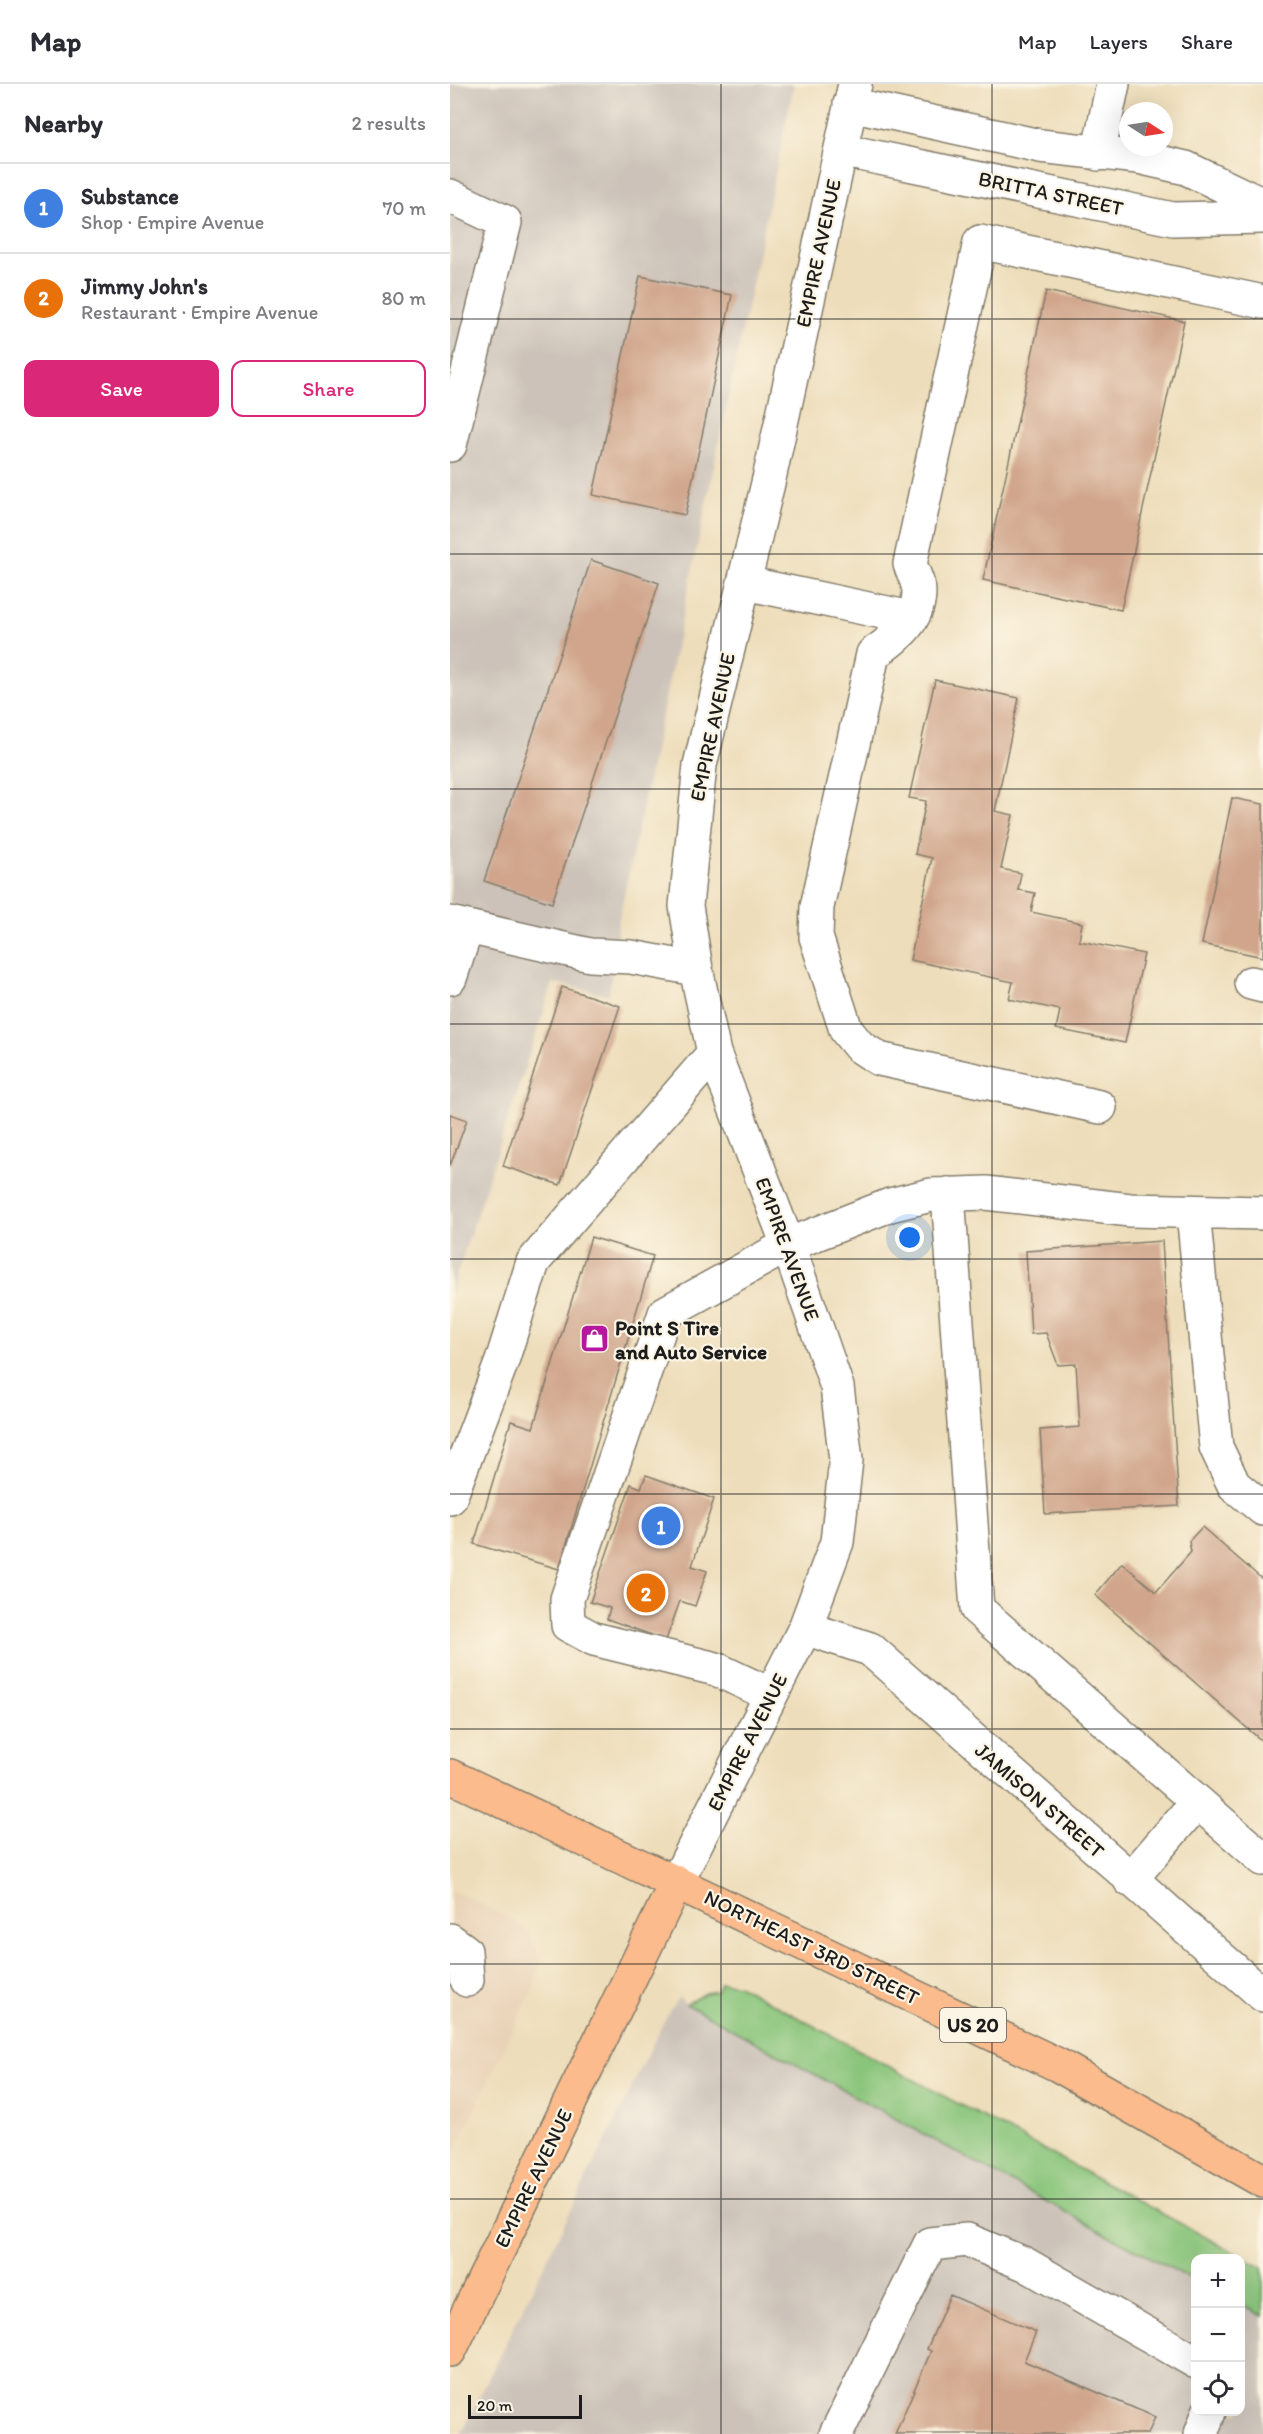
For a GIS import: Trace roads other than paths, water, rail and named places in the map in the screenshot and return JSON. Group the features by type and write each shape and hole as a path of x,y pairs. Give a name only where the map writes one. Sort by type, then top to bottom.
{"main road":[{"name":"NORTHEAST 3RD STREET","path":"450,1776 1058,2065 1263,2181"},
{"name":"EMPIRE AVENUE","path":"450,2350 676,1883"}],"street":[{"path":"1098,153 1113,84"},
{"path":"852,94 1040,146 1138,157 1186,168 1263,205"},
{"name":"EMPIRE AVENUE","path":"676,1883 805,1628 837,1542 846,1460 837,1387 788,1245 714,1053 696,969 686,906 700,765 745,583 852,94"},
{"name":"BRITTA STREET","path":"841,150 1173,219 1263,217"},
{"path":"450,196 505,222 450,446"},
{"path":"1100,1107 879,1059 859,1046 846,1030 816,937 817,907 873,654 901,634 916,611 919,590 910,564 980,242 1263,302"},
{"path":"745,583 911,618"},
{"path":"450,978 459,925 590,955 631,957 696,969"},
{"path":"450,1498 502,1361 533,1262 714,1053"},
{"path":"771,1695 716,1669 594,1639 568,1625 567,1599 664,1313 788,1245 890,1205 931,1195 986,1193 1130,1210 1263,1213"},
{"path":"948,1194 977,1609 1263,1859"},
{"path":"1193,1212 1216,1447 1234,1485 1263,1509"},
{"name":"JAMISON STREET","path":"805,1628 870,1649 1263,1995"},
{"path":"1130,1880 1197,1802"},
{"path":"450,1940 465,1951 467,1980"},
{"path":"836,2434 930,2244 967,2240 1025,2264 1191,2359"},
{"path":"1201,2434 1208,2416"}],"place":[{"name":"Point S Tire and Auto Service","path":"594,1339"},
{"name":"Substance","path":"661,1526"},
{"name":"Jimmy John's","path":"646,1593"}]}
